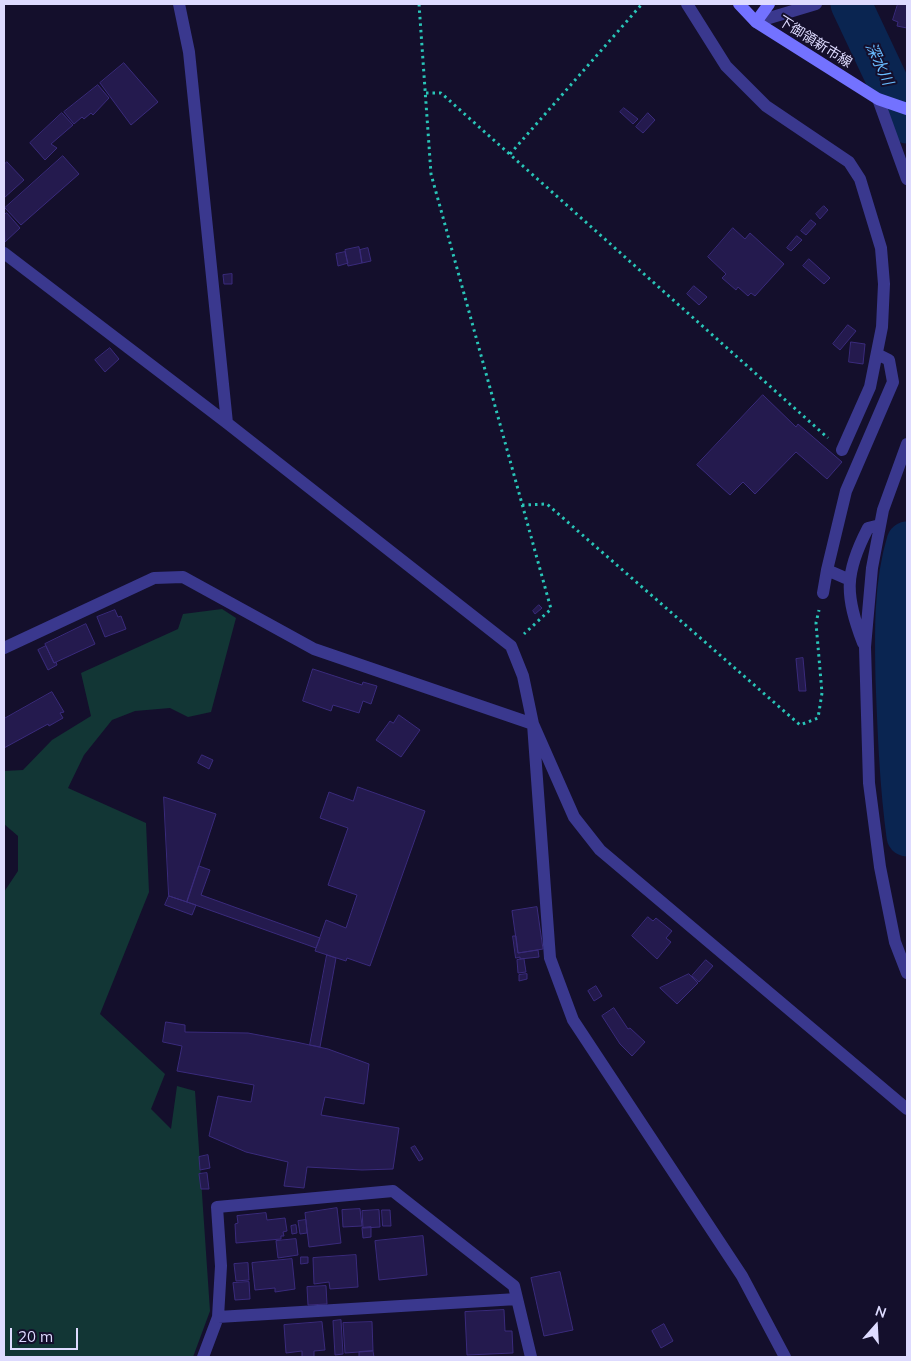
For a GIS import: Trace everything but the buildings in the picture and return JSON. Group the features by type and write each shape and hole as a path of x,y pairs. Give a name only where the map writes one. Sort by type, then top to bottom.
{"main road":[{"name":"下御領新市線","path":"739,4 756,22 878,99 907,109"},
{"path":"756,22 770,4"}],"street":[{"path":"179,4 189,52 227,423"},
{"path":"687,4 726,66 766,106 849,162 860,179 881,248 884,284 882,327 870,387 842,450"},
{"path":"756,22 816,4"},
{"path":"878,99 907,179"},
{"path":"4,253 227,423 510,646 523,676 533,724 550,958 573,1020 742,1276 785,1357"},
{"path":"823,593 826,570 846,490 893,382 889,360 877,354"},
{"path":"907,444 883,510 872,568 865,647 869,783 880,867 895,942 907,973"},
{"path":"865,647 851,610 850,580 855,553 868,528 880,525"},
{"path":"826,570 850,580"},
{"path":"4,648 154,578 184,577 314,649 533,724 574,817 600,850 907,1109"},
{"path":"203,1357 218,1317 221,1266 217,1207 393,1191 514,1286 531,1357"},
{"path":"218,1317 517,1298"}],"path":[{"path":"419,4 431,174 551,609 510,646"},
{"path":"510,154 642,4"},
{"path":"426,93 441,93 842,450"},
{"path":"522,505 547,504 800,726 818,718 822,693 816,622 823,593"}],"green space":[{"path":"222,609 236,618 211,712 188,717 170,708 135,711 112,720 84,755 68,788 146,823 149,892 100,1014 165,1074 151,1109 171,1129 177,1086 195,1091 210,1311 193,1357 4,1357 4,892 18,871 18,836 4,824 4,771 23,770 52,740 91,716 81,673 178,629 183,614"}],"waterway":[{"name":"深水川","path":"851,4 907,123"},
{"name":"深水川","path":"907,542 898,592 895,645 900,758 907,836"}]}
